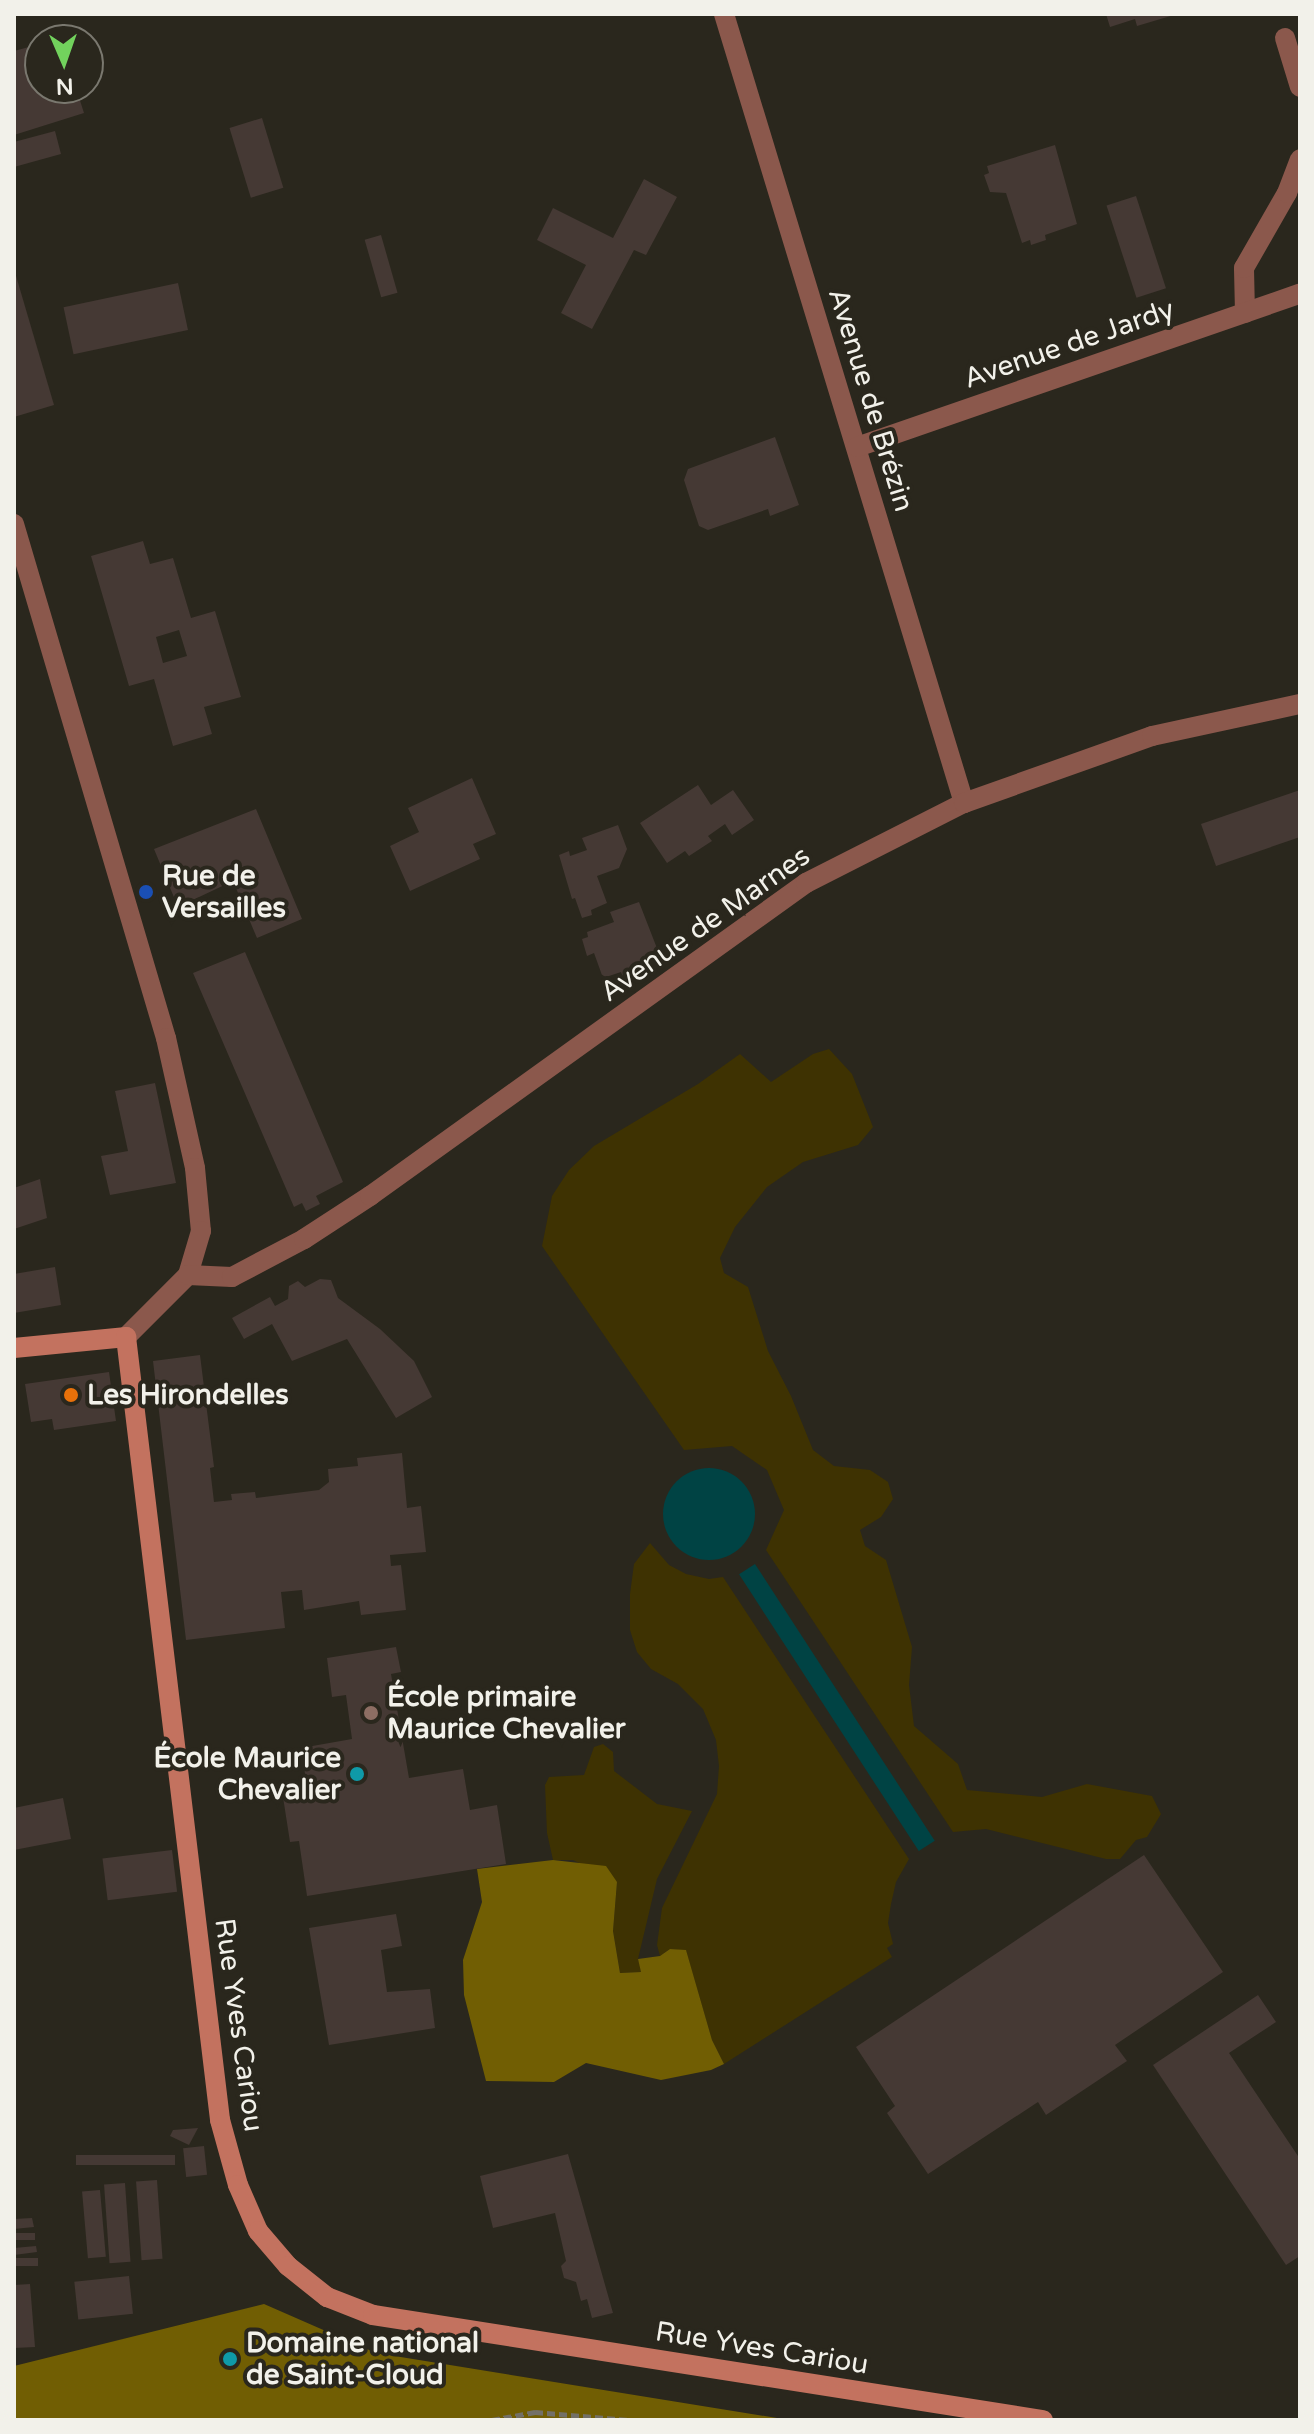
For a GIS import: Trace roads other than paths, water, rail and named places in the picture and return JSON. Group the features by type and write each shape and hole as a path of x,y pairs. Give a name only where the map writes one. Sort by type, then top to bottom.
{"main road":[{"path":"14,1348 126,1337"},
{"name":"Rue Yves Cariou","path":"126,1337 220,2120 238,2185 258,2231 288,2266 327,2297 373,2315 1043,2420"}],"street":[{"name":"Avenue de Brézin","path":"724,14 964,803"},
{"path":"1285,38 1300,87"},
{"path":"1245,313 1244,268 1287,193 1300,159"},
{"name":"Avenue de Jardy","path":"857,447 1300,294"},
{"path":"14,524 175,1073 201,1206 201,1231 188,1275 126,1337"},
{"name":"Avenue de Marnes","path":"188,1275 232,1277 304,1239 370,1196 806,883 964,803 1152,736 1300,704"}],"water":[{"path":"709,1468 726,1472 741,1482 751,1497 755,1514 751,1531 741,1546 726,1556 709,1560 692,1556 677,1546 667,1531 663,1514 667,1497 677,1482 692,1472"},
{"path":"755,1564 935,1841 919,1851 739,1574"}],"place":[{"name":"Rue de Versailles","path":"146,892"},
{"name":"Les Hirondelles","path":"71,1395"},
{"name":"École primaire Maurice Chevalier","path":"371,1713"},
{"name":"École Maurice Chevalier","path":"357,1774"},
{"name":"Domaine national de Saint-Cloud","path":"230,2359"}]}
